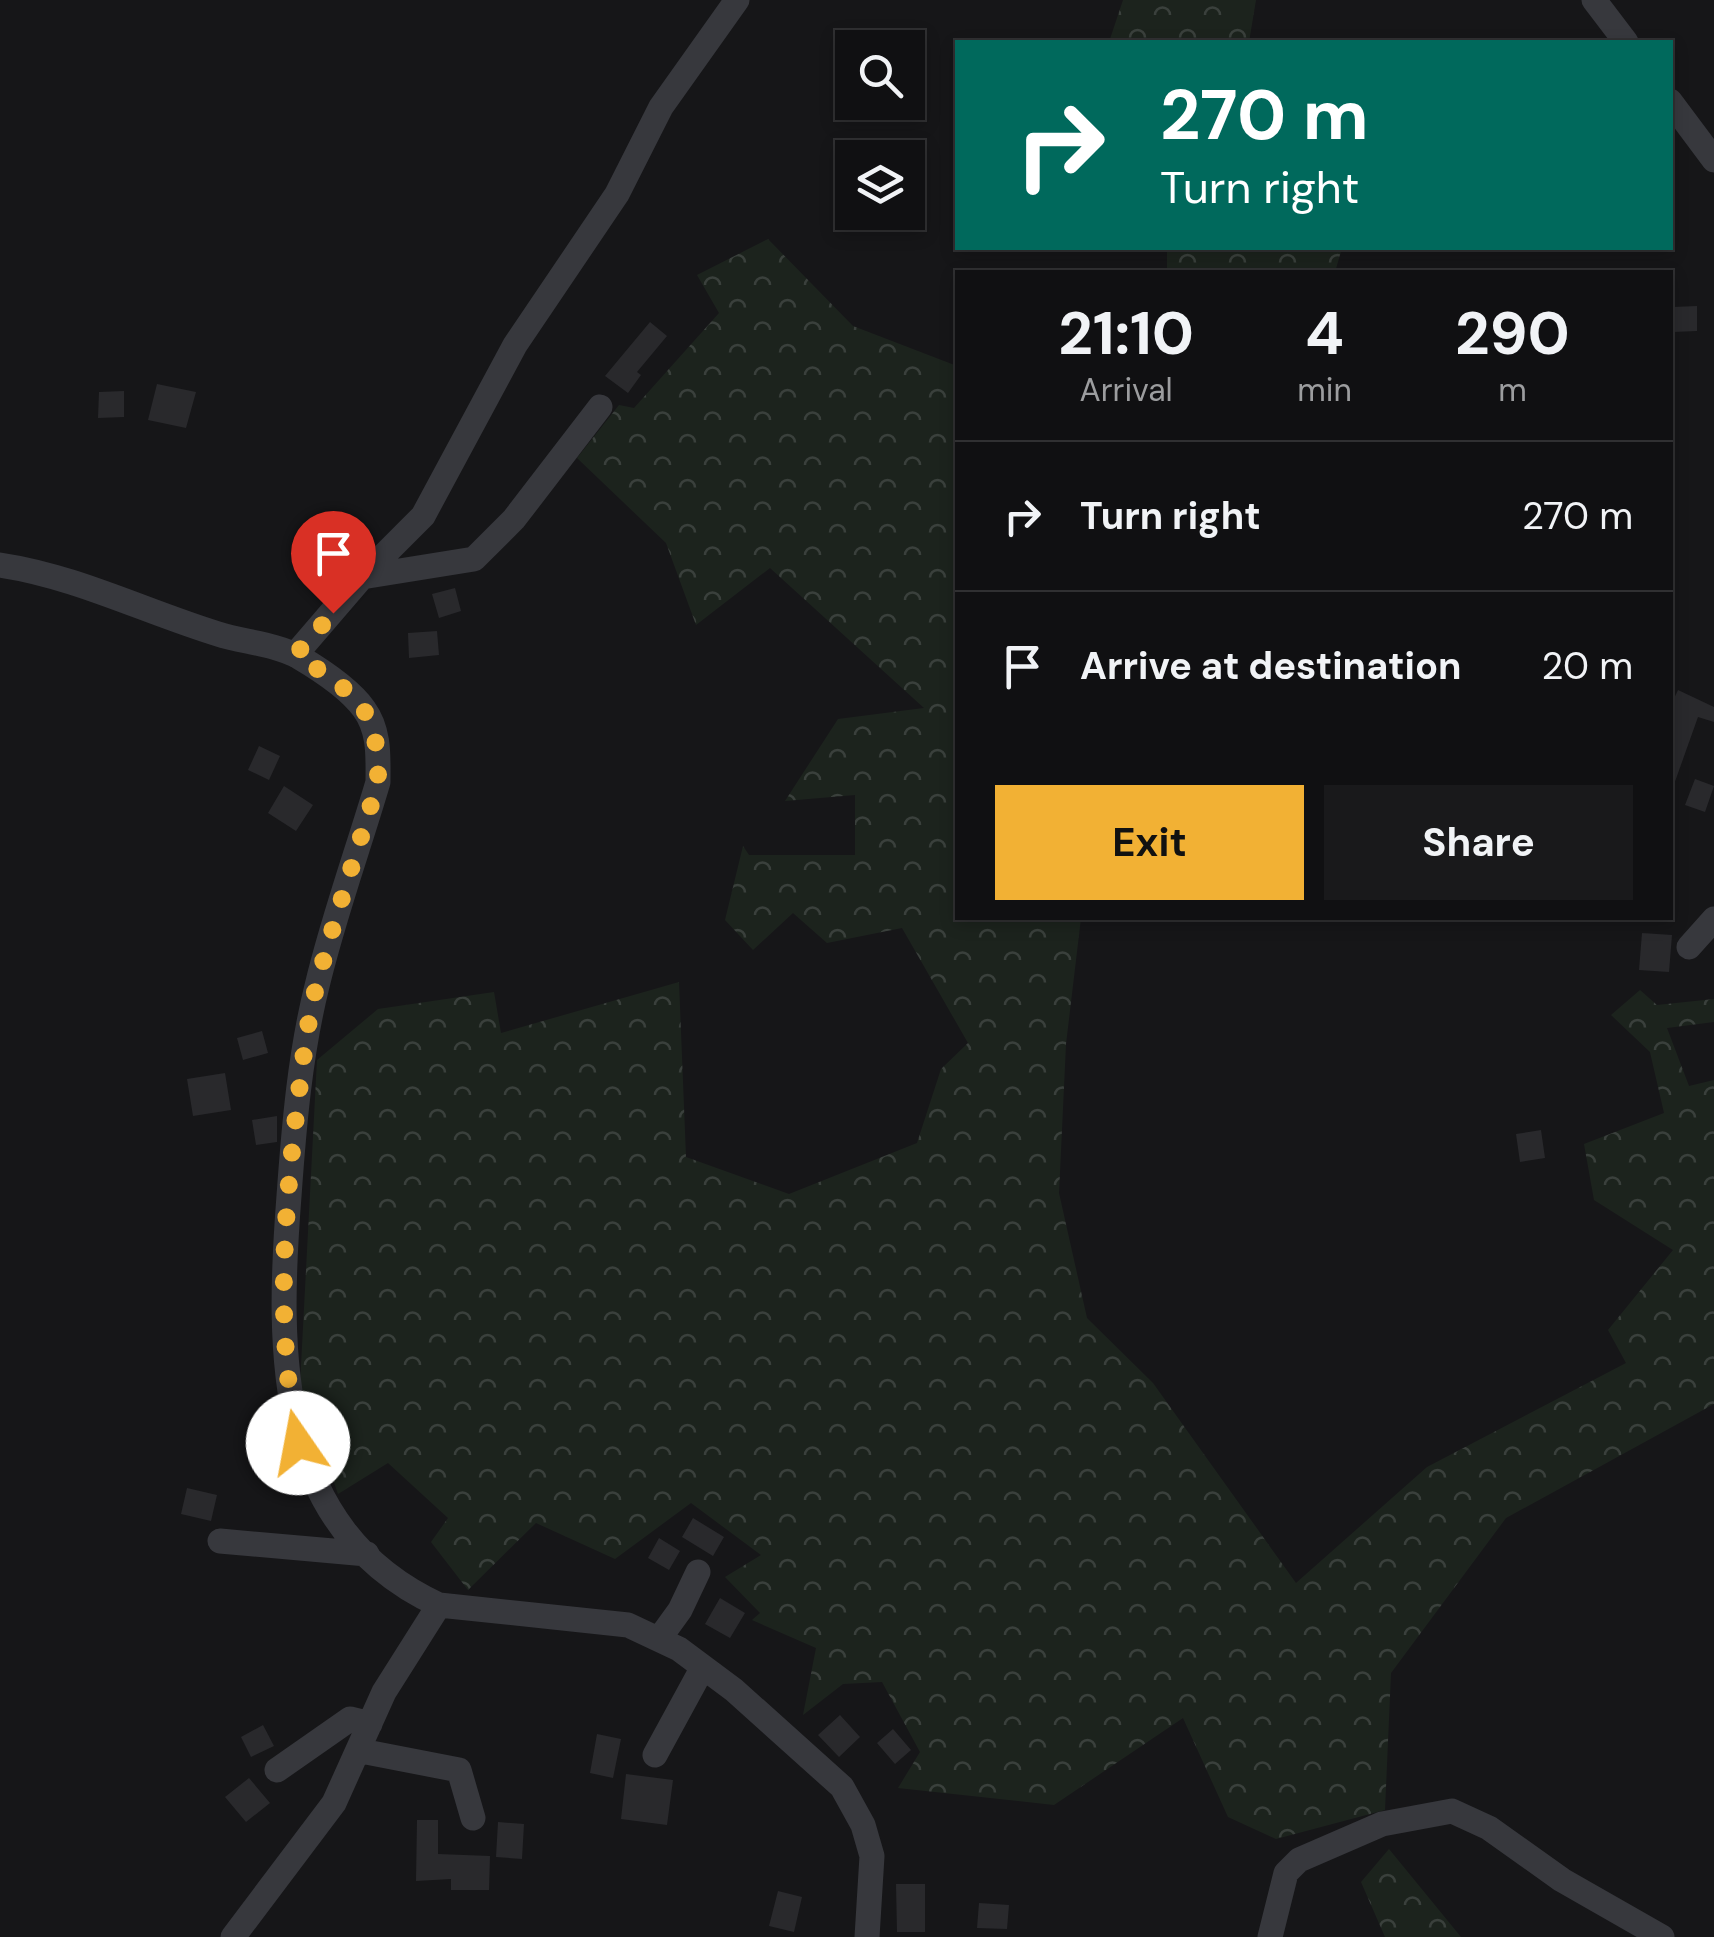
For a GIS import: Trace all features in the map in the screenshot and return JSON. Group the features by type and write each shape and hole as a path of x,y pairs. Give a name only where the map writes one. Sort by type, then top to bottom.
{"street":[{"path":"296,654 362,577 423,516 515,345 617,194 661,107 737,0"},
{"path":"1594,0 1624,40"},
{"path":"1673,105 1714,160"},
{"path":"362,577 474,558 514,520 600,408"},
{"path":"0,566 34,570 219,635 296,654 350,693 374,725 378,782 306,1034 281,1302 286,1380 298,1443 328,1507 367,1554 411,1592 439,1605 628,1625 703,1666 786,1733 842,1786 862,1825 872,1856 867,1937"},
{"path":"1688,946 1714,919"},
{"path":"220,1541 367,1554"},
{"path":"659,1640 680,1610 698,1572"},
{"path":"411,1592 419,1633"},
{"path":"233,1937 334,1803 370,1724 419,1633 439,1605"},
{"path":"655,1755 703,1666"},
{"path":"277,1770 350,1719 370,1724"},
{"path":"360,1750 460,1770 473,1818"},
{"path":"1270,1937 1286,1874 1299,1860 1382,1824 1452,1811 1489,1828 1562,1880 1662,1937"}],"green space":[{"path":"1123,0 1256,0 1249,40 1110,40"},
{"path":"768,239 853,326 955,365 955,920 1081,920 1066,1044 1059,1193 1087,1318 1153,1383 1296,1583 1427,1467 1626,1363 1608,1330 1673,1250 1594,1200 1584,1144 1664,1113 1650,1052 1611,1015 1640,990 1657,1005 1714,999 1714,1022 1667,1028 1689,1086 1714,1080 1714,1404 1506,1518 1391,1673 1385,1810 1276,1839 1228,1817 1183,1718 1054,1805 898,1788 920,1752 882,1682 843,1684 803,1715 816,1648 752,1620 760,1613 725,1577 761,1555 691,1503 615,1559 536,1523 468,1590 431,1542 448,1518 388,1463 338,1494 300,1385 317,1060 378,1009 494,992 501,1033 679,982 686,1157 789,1194 917,1143 941,1069 968,1043 902,928 827,943 793,913 753,950 725,920 743,846 749,855 855,855 855,795 785,801 838,719 924,708 770,568 696,625 666,543 577,458 619,405 634,408 719,313 697,275"},
{"path":"1167,250 1341,250 1336,270 1167,270"},
{"path":"1389,1849 1461,1937 1385,1937 1361,1882"}],"building":[{"path":"1697,306 1697,331 1673,332 1673,307"},
{"path":"650,322 667,336 637,372 641,375 628,393 605,376"},
{"path":"157,384 196,392 186,428 148,420"},
{"path":"124,391 124,417 98,418 99,392"},
{"path":"455,588 461,611 439,618 432,594"},
{"path":"437,631 439,655 409,658 408,633"},
{"path":"1678,690 1714,707 1714,722 1698,717 1673,787 1673,701"},
{"path":"259,746 280,756 269,780 248,770"},
{"path":"1695,779 1714,786 1705,812 1685,805"},
{"path":"284,786 313,805 296,831 268,813"},
{"path":"1642,933 1672,935 1669,972 1639,970"},
{"path":"262,1031 268,1053 243,1060 237,1038"},
{"path":"225,1073 231,1110 193,1116 187,1079"},
{"path":"277,1116 277,1142 256,1145 252,1120"},
{"path":"1541,1130 1545,1158 1520,1162 1516,1134"},
{"path":"187,1488 217,1495 211,1521 181,1514"},
{"path":"693,1518 724,1537 713,1556 682,1537"},
{"path":"659,1538 680,1551 669,1570 648,1558"},
{"path":"720,1598 745,1613 730,1638 705,1624"},
{"path":"840,1715 860,1737 839,1757 818,1735"},
{"path":"263,1725 274,1746 251,1757 241,1737"},
{"path":"893,1729 911,1750 895,1764 877,1743"},
{"path":"597,1734 621,1739 613,1778 590,1773"},
{"path":"626,1774 673,1780 667,1825 621,1819"},
{"path":"249,1778 270,1803 246,1822 225,1797"},
{"path":"417,1820 438,1820 438,1854 490,1856 489,1890 451,1890 451,1879 416,1881"},
{"path":"498,1822 524,1824 522,1859 496,1857"},
{"path":"896,1884 925,1884 925,1932 897,1932"},
{"path":"778,1891 802,1897 794,1932 769,1926"},
{"path":"979,1903 1009,1905 1007,1929 977,1928"}],"route":[{"path":"298,1443 286,1380 281,1302 306,1034 318,981 378,782 374,725 364,709 350,693 296,654 333,613"}]}
